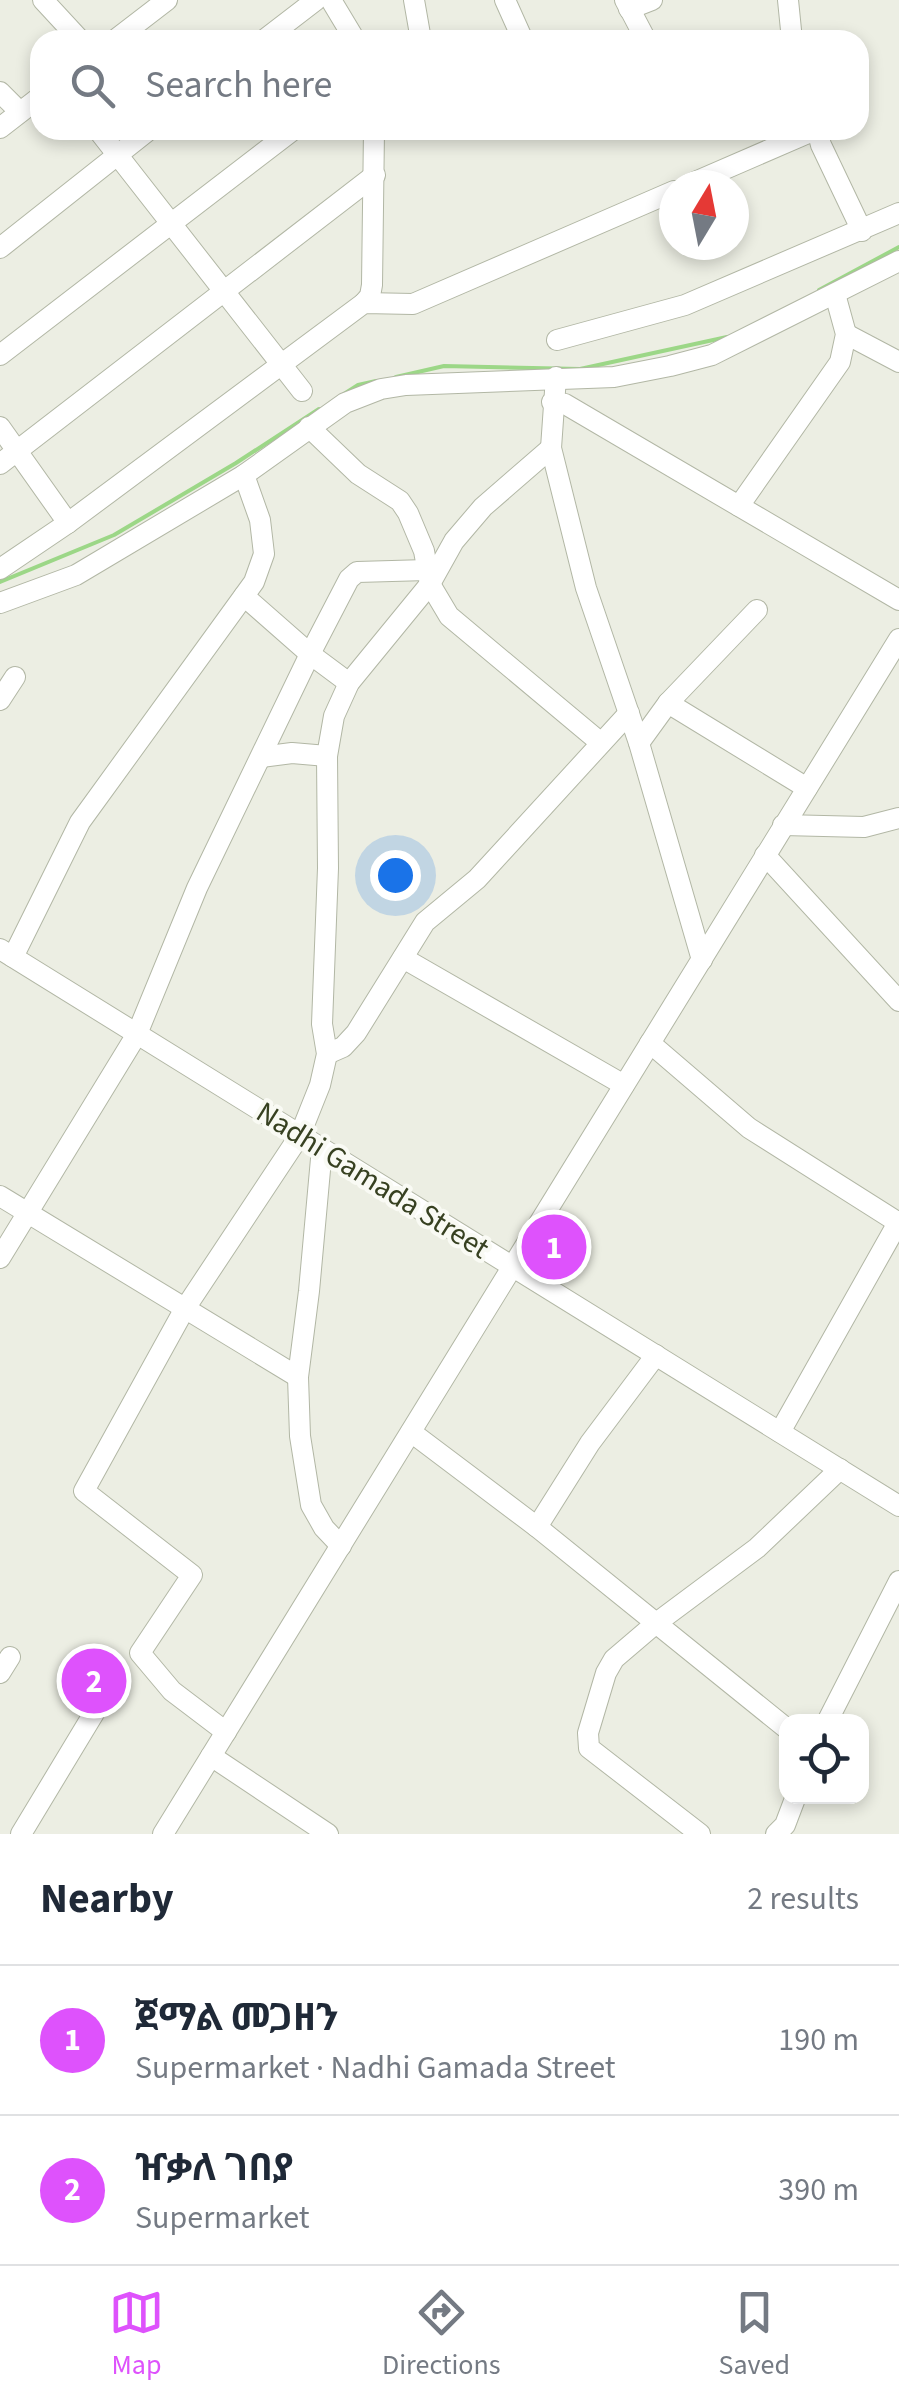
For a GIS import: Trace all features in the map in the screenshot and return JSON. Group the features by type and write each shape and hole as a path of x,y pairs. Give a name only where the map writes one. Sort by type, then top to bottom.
{"street":[{"path":"42,0 70,30"},
{"path":"127,30 167,0"},
{"path":"277,30 316,0"},
{"path":"331,0 348,30"},
{"path":"414,0 420,30"},
{"path":"505,0 518,30"},
{"path":"641,30 627,4 652,0"},
{"path":"787,30 788,0"},
{"path":"0,92 20,112"},
{"path":"0,128 30,104"},
{"path":"106,140 302,391"},
{"path":"0,248 137,140"},
{"path":"0,355 280,140"},
{"path":"0,568 366,303 372,285 374,140"},
{"path":"723,170 793,140"},
{"path":"819,140 862,230"},
{"path":"8,458 374,175"},
{"path":"366,303 413,304 659,197"},
{"path":"557,340 684,305 899,213"},
{"path":"0,603 76,576 244,476 344,403 381,389 406,385 614,377 670,366 712,355 899,261"},
{"path":"739,506 840,362 846,334 835,294"},
{"path":"846,334 899,362"},
{"path":"556,378 551,448 586,588 640,743 702,960"},
{"path":"552,402 565,404 899,600"},
{"path":"0,427 8,458 68,522"},
{"path":"309,427 358,474 400,501 424,550 429,577 449,616 602,743"},
{"path":"226,1732 172,1692 140,1653 192,1575 84,1490 184,1310 300,1135 320,1085 328,1054 322,1024 328,886 327,756 334,716 349,682 454,540 483,507 551,448"},
{"path":"6,953 80,822 254,582 264,554 260,520 244,476"},
{"path":"0,1258 137,1034 197,888 350,579 357,572 429,577"},
{"path":"244,596 310,654 349,682"},
{"path":"640,743 668,702 757,610"},
{"path":"163,1834 899,639"},
{"path":"0,700 15,677"},
{"path":"668,702 807,788"},
{"path":"328,1054 356,1034 426,922 477,879 629,713"},
{"path":"262,757 327,756"},
{"path":"783,826 864,826 899,818"},
{"path":"765,854 899,1001"},
{"name":"Nadhi Gamada Street","path":"6,953 899,1506"},
{"path":"403,958 624,1086"},
{"path":"650,1043 749,1128 899,1222 780,1432"},
{"path":"322,1148 298,1377 300,1436 311,1505 324,1528 341,1546"},
{"path":"0,1196 298,1377"},
{"path":"537,1528 590,1443 656,1355"},
{"path":"411,1432 779,1722"},
{"path":"700,1834 589,1748 588,1732 606,1672 614,1659 655,1624 757,1548 840,1469"},
{"path":"832,1714 899,1581"},
{"path":"21,1834 94,1713"},
{"path":"212,1756 328,1834"},
{"path":"776,1834 785,1825 793,1804"}],"waterway":[{"path":"819,290 899,247"},
{"path":"396,377 444,366 580,369 727,337"},
{"path":"344,394 358,385 376,381"},
{"path":"0,582 114,535 319,409"}],"place":[{"name":"ጀማል መጋዘን","path":"554,1247"},
{"name":"ዠቃለ ገበያ","path":"94,1681"}]}
